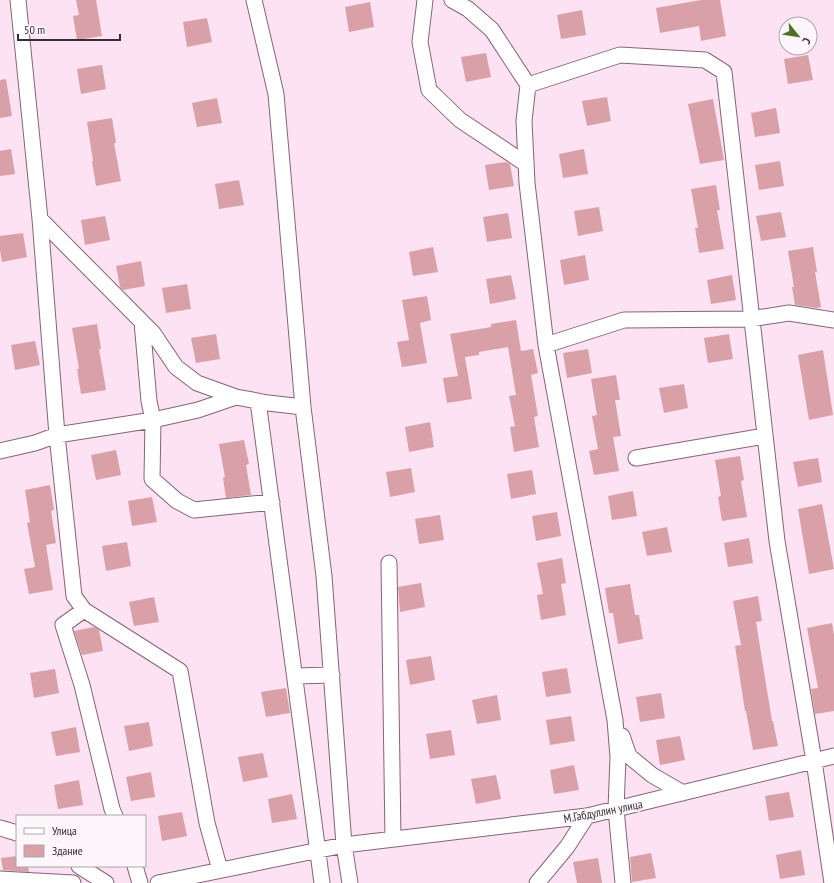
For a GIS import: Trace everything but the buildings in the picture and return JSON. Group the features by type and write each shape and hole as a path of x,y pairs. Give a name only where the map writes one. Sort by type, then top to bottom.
{"street":[{"path":"18,0 40,219 57,435 74,596 84,610 180,671 207,823 220,870"},
{"path":"254,0 276,94 303,407 324,576 344,845 350,883"},
{"path":"425,0 420,42 429,90 460,120 526,164"},
{"path":"452,0 468,9 492,30 528,85 524,121 527,182 546,345 615,720 618,757 616,809 623,883"},
{"path":"528,85 620,55 705,60 724,72 777,541 814,761 832,883"},
{"path":"40,219 142,322 153,334 176,367 197,383 236,396 258,401 303,407"},
{"path":"546,345 624,320 751,319 789,314 834,320"},
{"path":"142,322 149,401 153,420 152,479 177,501 194,510 272,502"},
{"path":"0,451 35,443 57,435 153,420 198,410 236,396"},
{"path":"258,401 319,850 322,883"},
{"path":"636,458 765,436"},
{"path":"389,563 393,839"},
{"path":"84,610 63,625 82,685 115,815"},
{"path":"295,676 332,675"},
{"path":"615,720 629,756 652,775 683,793"},
{"name":"М.Габдуллин улица","path":"158,883 344,845 587,816 834,756"},
{"path":"537,883 567,847 587,816"},
{"path":"0,828 16,833"},
{"path":"81,867 106,883"},
{"path":"135,867 140,883"},
{"path":"0,879 73,883"}]}
